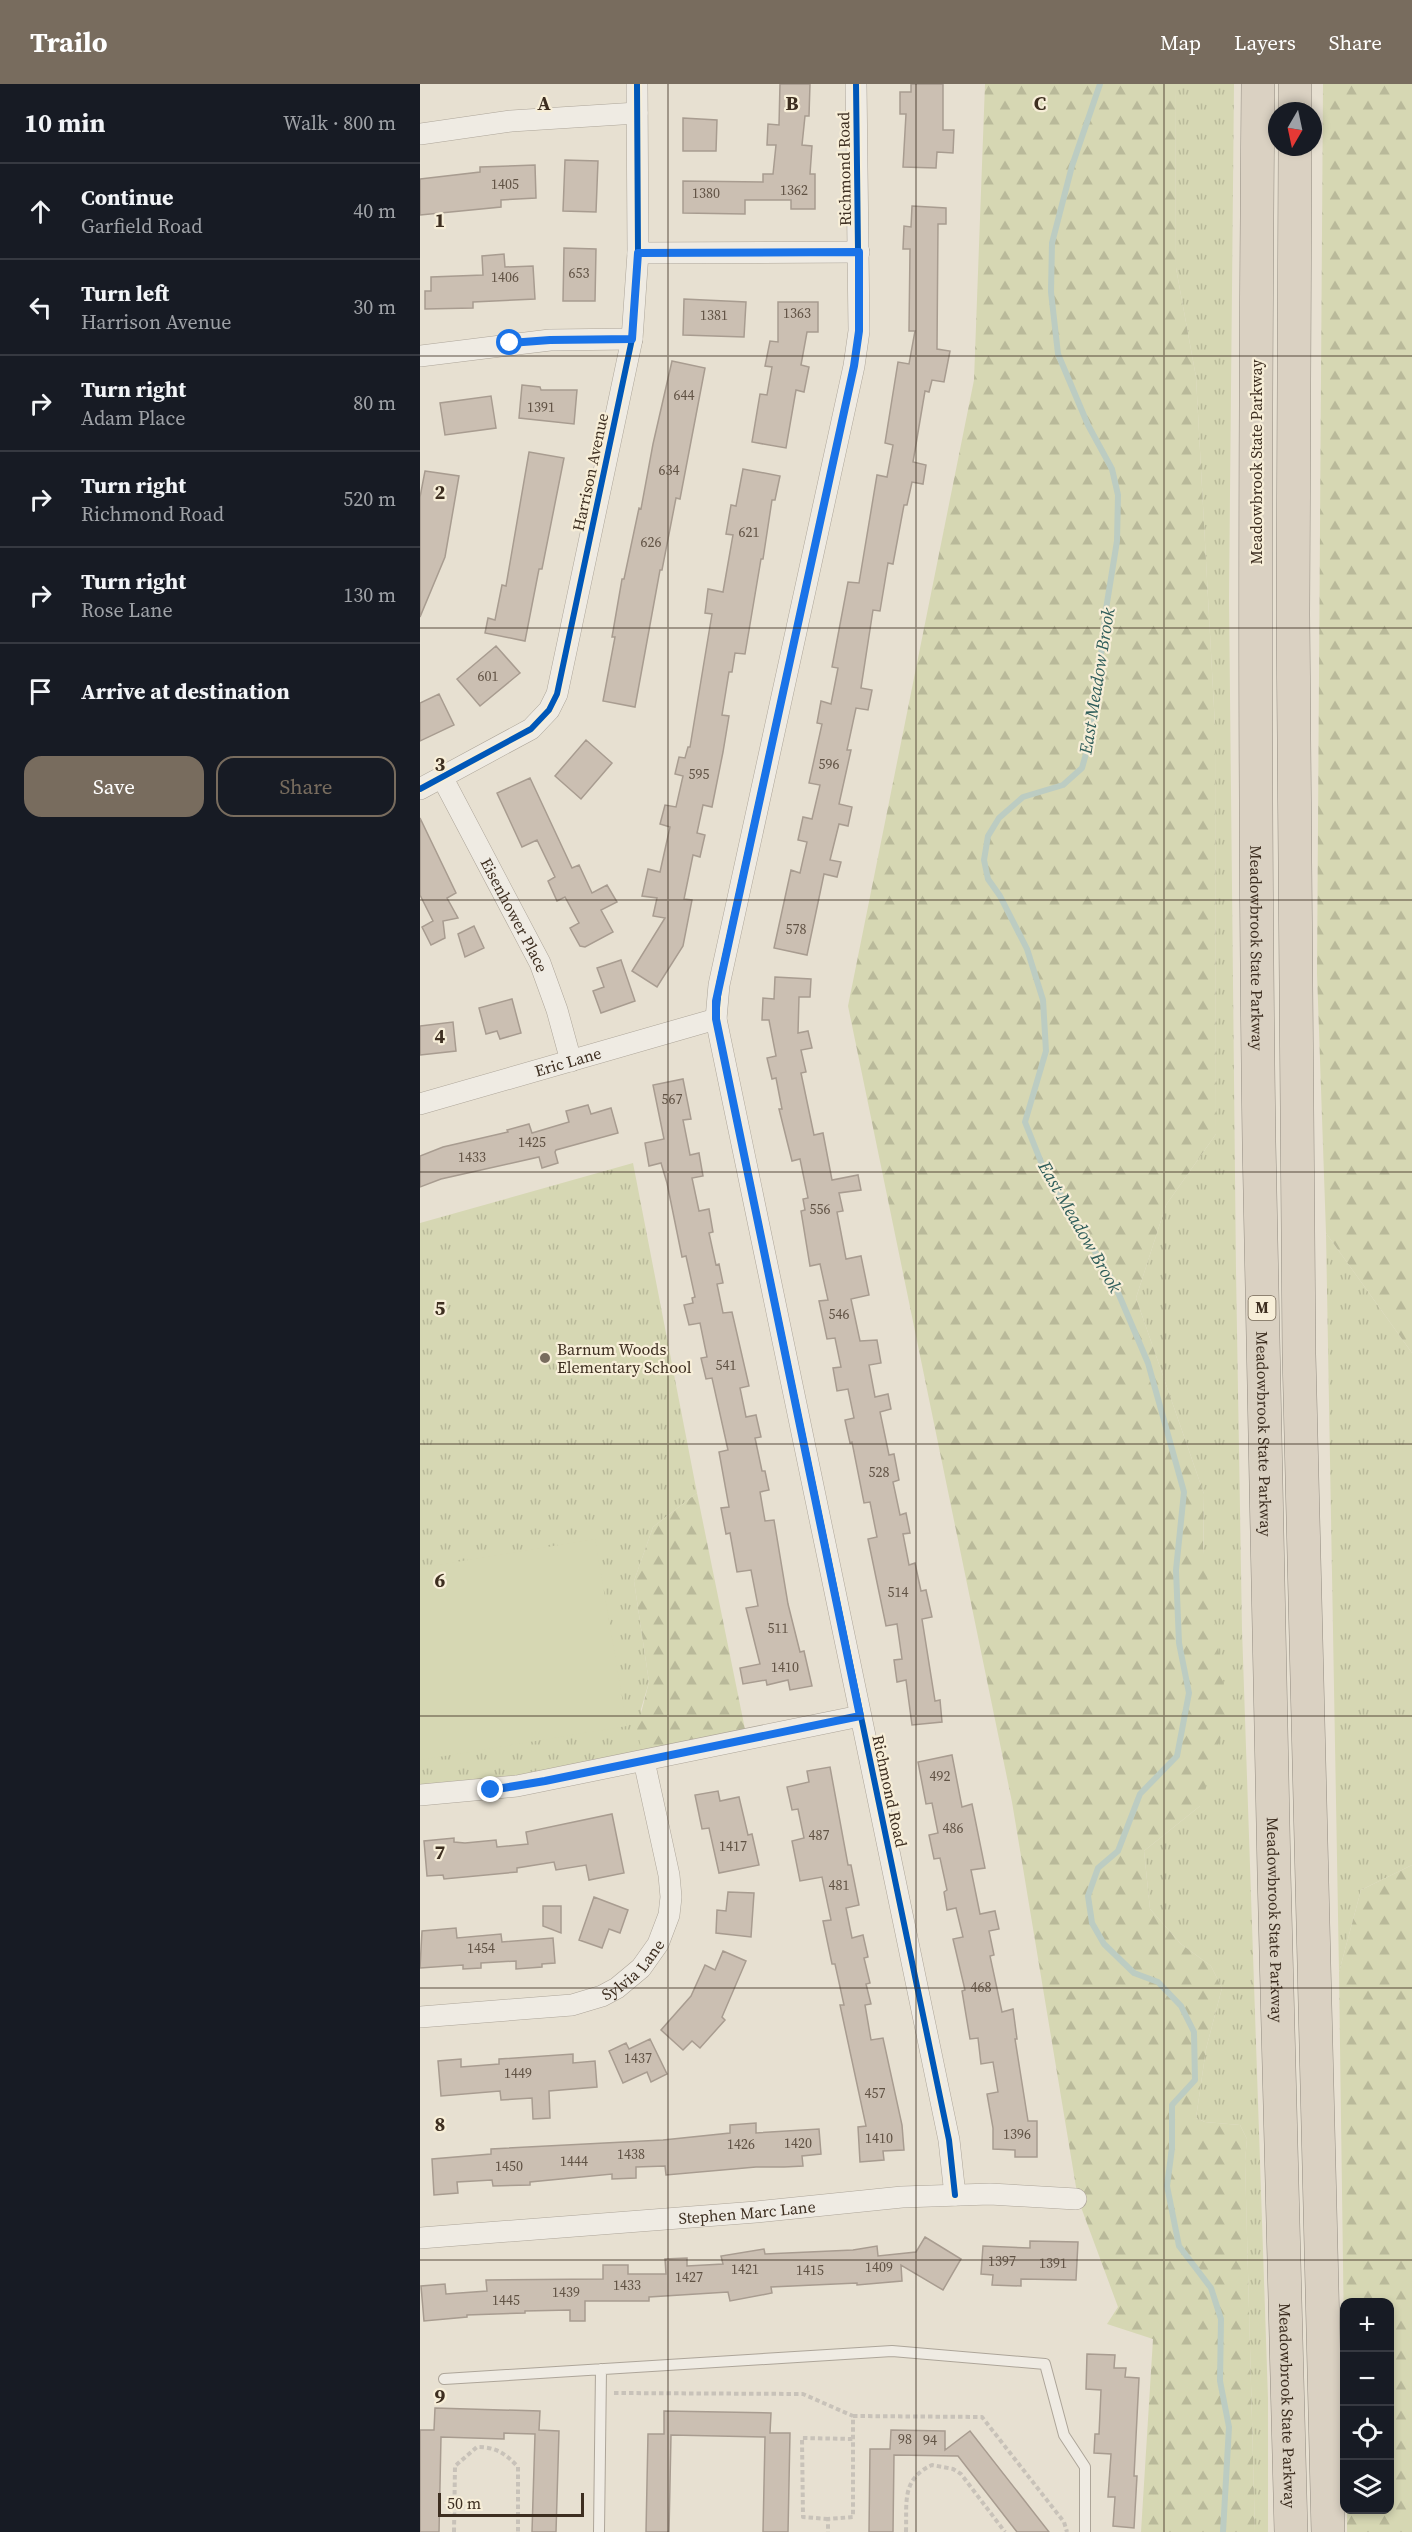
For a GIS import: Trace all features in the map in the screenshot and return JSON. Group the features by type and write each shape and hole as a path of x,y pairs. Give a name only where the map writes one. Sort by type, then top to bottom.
{"highway":[{"name":"Meadowbrook State Parkway","path":"1258,84 1256,658 1259,1134 1266,1522 1291,2532"},
{"path":"1295,84 1295,102"},
{"name":"M","path":"1294,156 1293,615 1299,1354 1328,2532"}],"street":[{"name":"Harrison Avenue","path":"420,789 531,729 549,710 557,694 632,339 638,253 637,84"},
{"name":"Richmond Road","path":"856,84 859,331 854,366 718,985 716,1019 949,2140 955,2195"},
{"path":"420,134 511,121 637,113"},
{"path":"638,253 859,252"},
{"path":"420,356 550,340 632,339"},
{"name":"Eisenhower Place","path":"442,777 540,963 557,1010 571,1061"},
{"name":"Eric Lane","path":"420,1104 716,1019"},
{"path":"420,1795 517,1786 860,1716"},
{"name":"Sylvia Lane","path":"420,2017 572,2005 602,1996 617,1988 641,1968 658,1944 669,1915 671,1897 669,1875 644,1761"},
{"name":"Stephen Marc Lane","path":"420,2238 955,2195 1076,2199"}],"lane":[{"path":"444,2379 892,2351 1045,2364 1064,2435 1085,2467 1085,2532"},
{"path":"599,2532 601,2369"}],"path":[{"path":"601,2393 803,2394 853,2416 982,2417 1064,2523 1067,2532"},
{"path":"853,2416 853,2439 853,2517 828,2519 803,2517 802,2438 853,2439"},
{"path":"454,2532 455,2466 477,2447 492,2447 506,2454 518,2467 518,2532"},
{"path":"906,2532 907,2490 913,2477 932,2465 953,2469 961,2474 1005,2532"},
{"path":"828,2519 828,2532"}],"green space":[{"path":"985,84 1175,84 1176,268 1196,377 1215,726 1216,1134 1166,1205 1136,1298 1204,1494 1203,1548 1228,1713 1200,1806 1144,1851 1150,1909 1181,1944 1211,1966 1222,1988 1206,2049 1196,2118 1205,2122 1240,2125 1247,2139 1245,2161 1255,2532 1141,2532 1153,2339 1107,2324 1118,2307 1078,2199 1012,1802 848,1006 974,380"},
{"path":"1175,84 1234,84 1229,598 1236,1271 1242,1629 1268,2398 1268,2532 1255,2532 1245,2161 1247,2139 1240,2125 1205,2122 1196,2118 1206,2049 1222,1988 1211,1966 1181,1944 1150,1909 1144,1851 1200,1806 1204,1494 1136,1298 1166,1205 1216,1134 1215,726 1196,377 1176,268"},
{"path":"1323,84 1412,84 1412,1353 1326,1233 1317,973"},
{"name":"Barnum Woods Elementary School","path":"633,1163 697,1493 653,1527 634,1581 649,1682 641,1709 644,1761 420,1795 420,1223"},
{"path":"1326,1233 1412,1353 1412,1865 1361,1890 1339,1972"},
{"path":"697,1493 747,1739 644,1761 637,1729 649,1682 634,1581 653,1527"},
{"path":"595,1539 627,1726 420,1760 420,1568"},
{"path":"1412,1865 1412,2532 1347,2532 1347,2514 1394,2514 1394,2298 1343,2298 1339,1972 1361,1890"}],"building":[{"path":"780,84 810,84 809,116 805,116 802,145 812,146 810,174 815,174 815,209 791,209 791,200 745,200 745,214 683,213 683,181 763,182 763,174 773,174 776,145 767,145 768,124 779,125"},
{"path":"911,84 943,84 943,130 954,130 953,153 937,152 936,168 903,167 906,114 900,114 900,92 911,92"},
{"path":"683,118 717,120 716,151 683,151"},
{"path":"565,160 598,161 596,212 563,211"},
{"path":"535,165 536,198 501,200 501,207 420,215 420,179 480,172 480,167"},
{"path":"912,206 946,208 946,224 938,224 937,349 950,351 944,382 932,380 929,392 925,391 913,462 926,465 923,484 912,482 907,505 904,505 893,564 888,563 880,611 873,610 861,688 872,690 868,710 856,708 847,750 851,750 839,804 852,807 848,826 839,824 830,860 841,862 837,877 824,874 807,955 774,948 791,870 800,873 807,842 798,840 803,817 812,819 820,785 809,783 822,724 817,723 821,701 831,704 838,668 832,667 848,582 859,583 877,475 887,477 893,445 885,443 898,362 909,364 915,331 909,331 910,249 903,249 904,226 911,227"},
{"path":"564,248 596,249 595,301 563,301"},
{"path":"504,254 505,267 533,266 535,299 473,302 473,308 425,309 425,291 431,291 431,277 483,275 482,256"},
{"path":"684,299 746,302 744,337 683,335"},
{"path":"778,302 818,302 818,332 807,332 801,365 809,367 804,392 796,390 786,448 752,442 760,394 767,395 772,367 765,366 770,341 778,342"},
{"path":"672,361 705,368 680,499 676,498 662,570 660,570 635,707 603,701 615,637 612,637 622,579 624,579 639,508 641,509"},
{"path":"522,385 540,387 541,390 577,390 574,424 519,418"},
{"path":"491,396 496,428 445,435 440,403"},
{"path":"529,452 564,458 525,641 485,633 488,618 495,620 502,585 506,586"},
{"path":"743,469 780,476 775,500 772,500 745,654 735,653 732,672 729,672 722,715 729,716 723,752 712,807 703,805 697,833 705,835 700,857 693,855 684,899 692,900 683,946 657,987 632,971 665,918 653,916 657,898 642,896 648,869 660,872 670,827 660,824 665,805 676,807 683,776 675,774 679,757 685,758 688,747 690,747 712,614 705,613 708,589 723,592 733,535 726,534 731,505 736,506"},
{"path":"425,471 459,476 445,557 420,617 420,497"},
{"path":"496,646 520,673 480,706 457,679"},
{"path":"439,694 454,725 420,741 420,703"},
{"path":"586,740 612,763 581,799 555,776"},
{"path":"530,778 572,868 579,865 592,893 607,885 617,902 601,910 613,932 585,947 580,946 570,928 579,923 565,897 557,901 548,881 555,877 537,840 522,847 497,793"},
{"path":"420,818 456,893 447,898 458,918 443,921 445,938 431,945 422,927 433,921 420,895"},
{"path":"474,926 484,948 465,957 458,934"},
{"path":"621,960 635,1001 601,1013 593,991 604,987 597,968"},
{"path":"775,977 811,979 810,997 799,997 798,1033 808,1031 812,1048 801,1050 806,1072 801,1073 814,1135 823,1133 832,1180 858,1175 861,1190 839,1193 843,1211 837,1212 846,1259 861,1256 869,1295 851,1299 860,1341 877,1340 881,1363 869,1365 875,1397 888,1394 891,1409 880,1412 889,1455 894,1454 899,1480 893,1482 900,1515 906,1513 910,1533 903,1534 909,1565 915,1563 921,1591 926,1590 932,1617 922,1619 935,1701 940,1700 942,1722 912,1725 906,1680 897,1682 894,1660 902,1659 897,1624 886,1626 868,1539 877,1537 870,1502 864,1503 852,1442 850,1443 845,1420 854,1418 848,1389 837,1391 833,1368 841,1367 835,1338 827,1339 819,1301 828,1300 820,1264 810,1266 801,1211 805,1210 803,1199 808,1198 800,1159 792,1161 779,1109 782,1109 776,1078 772,1079 767,1058 776,1056 769,1020 762,1020 763,998 774,999"},
{"path":"512,999 521,1033 500,1039 497,1031 486,1034 479,1008"},
{"path":"453,1022 456,1051 420,1055 420,1026"},
{"path":"683,1079 691,1119 683,1120 690,1155 699,1153 703,1176 692,1178 699,1211 709,1209 713,1232 709,1233 716,1265 719,1264 723,1283 717,1284 723,1313 732,1312 749,1386 740,1388 746,1417 756,1415 761,1437 755,1438 762,1471 765,1471 769,1490 760,1492 765,1521 774,1520 788,1604 800,1652 804,1651 812,1686 790,1690 788,1680 767,1685 766,1680 743,1684 740,1668 760,1664 746,1608 758,1606 751,1570 737,1572 730,1533 726,1534 721,1508 729,1507 719,1452 728,1450 712,1378 706,1379 701,1358 707,1357 700,1323 689,1325 684,1305 693,1303 692,1298 695,1297 686,1256 682,1257 667,1183 661,1163 649,1166 645,1143 664,1139 653,1085"},
{"path":"588,1105 591,1114 611,1108 618,1133 556,1150 558,1163 542,1168 539,1157 441,1179 420,1187 420,1156 443,1147 508,1132 507,1130 529,1124 532,1133 569,1122 566,1111"},
{"path":"952,1755 962,1807 972,1804 985,1868 971,1870 980,1914 995,1911 999,1929 989,1931 994,1955 990,1956 1002,2012 1013,2009 1017,2039 1015,2039 1028,2121 1037,2121 1037,2157 1015,2157 1015,2150 993,2149 993,2128 987,2094 998,2092 993,2062 981,2064 978,2038 970,2039 962,1991 965,1990 953,1939 963,1937 956,1908 947,1910 944,1892 947,1890 940,1858 934,1859 929,1835 938,1833 932,1803 926,1804 918,1762"},
{"path":"830,1767 848,1865 851,1865 859,1905 846,1908 852,1938 863,1935 868,1957 864,1958 870,1983 866,1984 871,2004 865,2005 871,2040 883,2038 902,2125 904,2150 883,2151 884,2160 860,2162 858,2127 866,2126 840,2005 844,2005 823,1921 831,1920 822,1877 800,1881 792,1841 804,1838 798,1809 792,1810 787,1787 809,1782 807,1771"},
{"path":"718,1791 720,1801 739,1797 748,1835 752,1834 759,1865 719,1873 709,1828 702,1829 695,1795"},
{"path":"612,1814 624,1873 589,1880 586,1865 556,1870 554,1862 517,1868 517,1872 444,1879 443,1875 427,1876 424,1841 454,1838 454,1842 465,1843 496,1840 497,1847 528,1844 526,1832"},
{"path":"728,1892 754,1893 751,1937 716,1933 717,1910 726,1911"},
{"path":"594,1897 628,1910 620,1933 609,1929 602,1948 579,1940"},
{"path":"543,1906 561,1906 561,1933 543,1926"},
{"path":"456,1928 457,1938 501,1934 502,1942 553,1938 555,1963 542,1964 542,1967 516,1969 516,1961 481,1963 481,1968 463,1969 463,1965 420,1968 422,1931"},
{"path":"723,1951 746,1961 722,2017 725,2020 700,2048 692,2041 683,2050 661,2030 691,1996 705,1965 715,1970"},
{"path":"650,2039 667,2074 651,2082 647,2072 623,2083 609,2051 626,2043 629,2049"},
{"path":"573,2054 573,2063 595,2061 597,2087 549,2091 550,2118 533,2119 532,2098 501,2100 500,2091 441,2096 438,2061 461,2059 461,2067 499,2064 499,2059"},
{"path":"756,2123 756,2133 819,2129 821,2154 802,2156 803,2166 756,2167 666,2175 665,2166 636,2167 636,2178 612,2179 612,2174 530,2182 530,2185 493,2186 492,2180 457,2182 458,2193 434,2195 432,2159 491,2154 491,2149 663,2140 730,2133 730,2125"},
{"path":"925,2237 961,2259 943,2290 901,2265 902,2281 857,2285 857,2283 771,2287 772,2293 730,2301 728,2292 649,2297 649,2301 585,2301 585,2321 570,2321 570,2310 467,2315 467,2317 424,2321 421,2286 445,2284 446,2294 487,2291 486,2280 603,2279 603,2265 628,2265 628,2274 666,2274 665,2259 687,2258 687,2266 723,2264 721,2256 764,2249 765,2254 853,2250 877,2246 878,2256 916,2252"},
{"path":"1030,2241 1078,2242 1076,2280 1021,2279 1021,2286 992,2285 993,2275 981,2274 983,2246 1030,2248"},
{"path":"1087,2354 1115,2355 1114,2368 1126,2368 1125,2377 1139,2378 1134,2528 1113,2526 1115,2497 1108,2497 1111,2454 1094,2453 1095,2434 1099,2434 1101,2390 1086,2389"},
{"path":"435,2408 540,2411 539,2430 559,2431 556,2532 532,2532 535,2434 504,2433 504,2439 441,2437 439,2532 420,2532 420,2430 434,2430"},
{"path":"664,2411 771,2413 770,2433 790,2433 788,2532 763,2532 765,2437 671,2435 669,2532 646,2532 648,2434 664,2434"},
{"path":"891,2430 945,2431 945,2450 970,2431 1049,2532 1017,2532 958,2456 894,2455 893,2532 869,2532 870,2449 890,2449"}],"waterway":[{"name":"East Meadow Brook","path":"1100,84 1072,166 1052,243 1051,292 1058,354 1088,425 1112,469 1118,495 1117,541 1106,609 1093,729 1082,768 1063,785 1023,797 999,818 988,836 984,860 988,879 1000,896 1027,949 1043,1000 1046,1051 1025,1122 1041,1162 1114,1283 1148,1363 1184,1492 1176,1570 1179,1643 1189,1693 1177,1756 1140,1794 1118,1851 1098,1868 1088,1896 1092,1923 1104,1944 1134,1973 1158,1982 1181,2006 1194,2032 1195,2080 1172,2105 1172,2148 1167,2186 1179,2246 1211,2288 1221,2319 1220,2381 1229,2427 1223,2532"}],"cycle path":[{"path":"420,789 531,729 549,710 557,694 632,339 638,253 637,84"},
{"path":"856,84 859,331 854,366 719,985 716,1019 949,2140 955,2195"}],"place":[{"name":"Barnum Woods Elementary School","path":"545,1358"}],"route":[{"path":"491,1790 860,1716 716,1019 718,985 736,913 854,366 859,331 859,252 638,253 637,294 632,339 510,343"}]}
